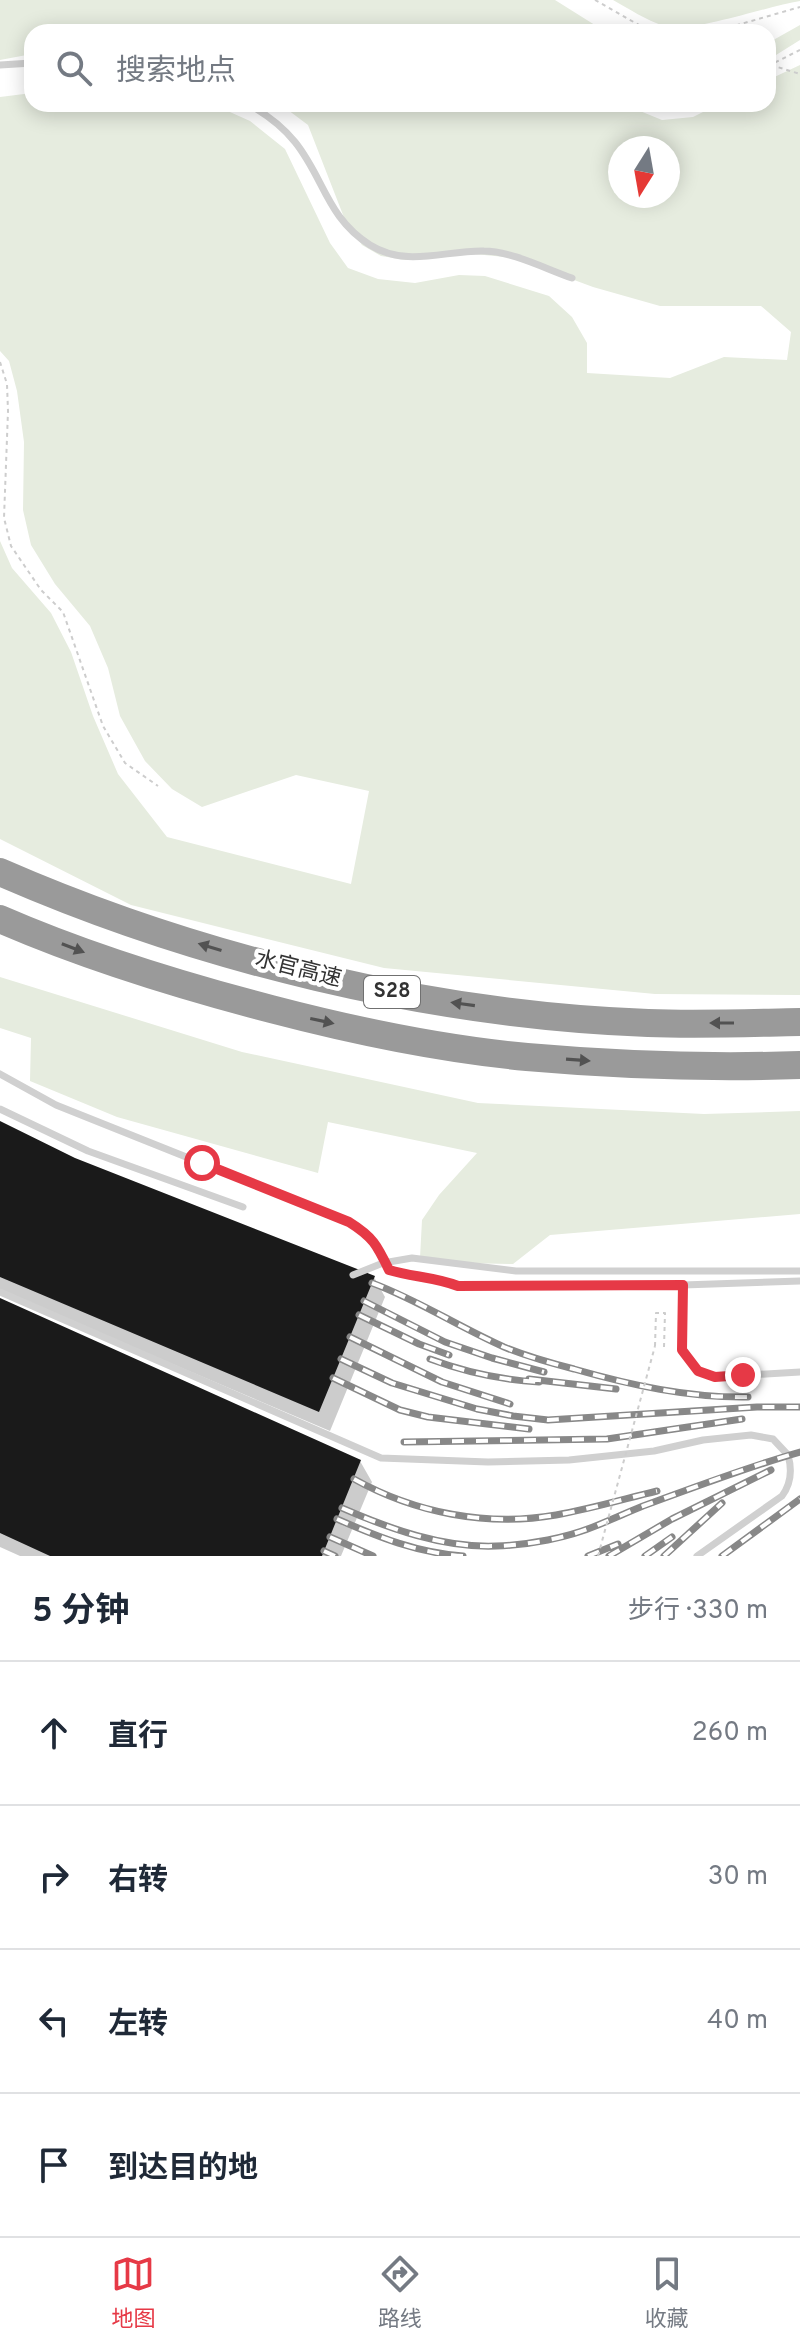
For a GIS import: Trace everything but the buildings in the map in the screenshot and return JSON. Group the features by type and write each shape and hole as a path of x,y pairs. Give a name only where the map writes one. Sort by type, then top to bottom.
{"highway":[{"name":"水官高速","path":"0,872 128,922 216,950 417,998 528,1013 647,1023 800,1022"},
{"name":"水官高速","path":"0,919 111,963 204,992 410,1041 524,1057 646,1065 800,1065"}],"lane":[{"path":"0,65 24,64"},
{"path":"263,112 296,143 335,211 354,235 375,248 397,257 428,258 457,252 487,251 525,260 572,278"},
{"path":"0,1074 56,1105 349,1222 367,1233 389,1270 409,1276 441,1279 458,1286 800,1281"},
{"path":"0,1109 88,1151 243,1207"},
{"path":"353,1275 383,1263 412,1258 516,1271 800,1271"},
{"path":"683,1285 682,1350 698,1371 715,1377 800,1372"},
{"path":"0,1292 381,1458 488,1462 569,1460 654,1451 727,1437 751,1435 773,1439 788,1455 790,1479 782,1496 697,1556"}],"path":[{"path":"595,0 637,24"},
{"path":"741,24 800,7"},
{"path":"776,62 800,50"},
{"path":"776,67 800,74"},
{"path":"0,362 7,384 4,518 11,546 41,590 63,612 103,726 125,763 158,786"},
{"path":"598,1556 655,1346 656,1313 665,1313 664,1347"}],"shaded area":[{"path":"0,0 555,0 593,24 24,24 24,56 0,60"},
{"path":"613,0 800,0 704,24 659,24"},
{"path":"800,25 800,40 776,55 776,38"},
{"path":"800,65 800,995 655,994 384,968 131,905 0,839 0,541 12,568 51,613 71,652 93,716 118,774 167,837 351,884 369,791 296,775 202,807 172,789 145,761 120,716 108,668 90,626 55,584 31,545 23,510 24,442 17,391 9,361 0,351 0,97 24,94 24,112 230,112 250,121 285,149 330,243 348,268 378,279 415,283 459,275 485,276 549,296 572,317 587,343 587,373 670,378 724,357 787,360 791,332 761,306 660,306 593,287 515,258 474,254 406,260 381,256 362,245 345,220 308,125 291,112 642,112 662,120 693,117 703,112 776,112 776,76"},
{"path":"0,977 242,1052 478,1103 704,1114 800,1111 800,1214 550,1235 513,1264 420,1258 422,1220 439,1195 477,1153 328,1122 318,1173 117,1117 30,1081 31,1038 0,1028"}],"railway":[{"path":"372,1283 504,1347 538,1359 660,1389 748,1397"},
{"path":"364,1301 445,1342 544,1372"},
{"path":"359,1315 449,1355"},
{"path":"350,1337 442,1382 510,1404"},
{"path":"341,1359 392,1383 477,1409 548,1420 800,1407"},
{"path":"430,1359 484,1375 539,1382"},
{"path":"333,1378 400,1410 428,1417 529,1429"},
{"path":"529,1379 616,1389"},
{"path":"404,1442 607,1439 742,1419"},
{"path":"342,1508 398,1530 456,1544 522,1544 586,1530 643,1506 800,1452"},
{"path":"609,1556 672,1519 771,1470"},
{"path":"354,1479 402,1501 478,1518 556,1515 657,1491"},
{"path":"722,1556 800,1499"},
{"path":"664,1556 722,1503"},
{"path":"337,1519 398,1543 463,1556"},
{"path":"330,1537 373,1556"},
{"path":"645,1556 672,1537"},
{"path":"588,1556 618,1544"},
{"path":"324,1551 335,1556"}],"route":[{"path":"202,1163 349,1222 367,1233 389,1270 409,1276 441,1279 458,1286 683,1285 682,1350 698,1371 715,1377 743,1375"}]}
